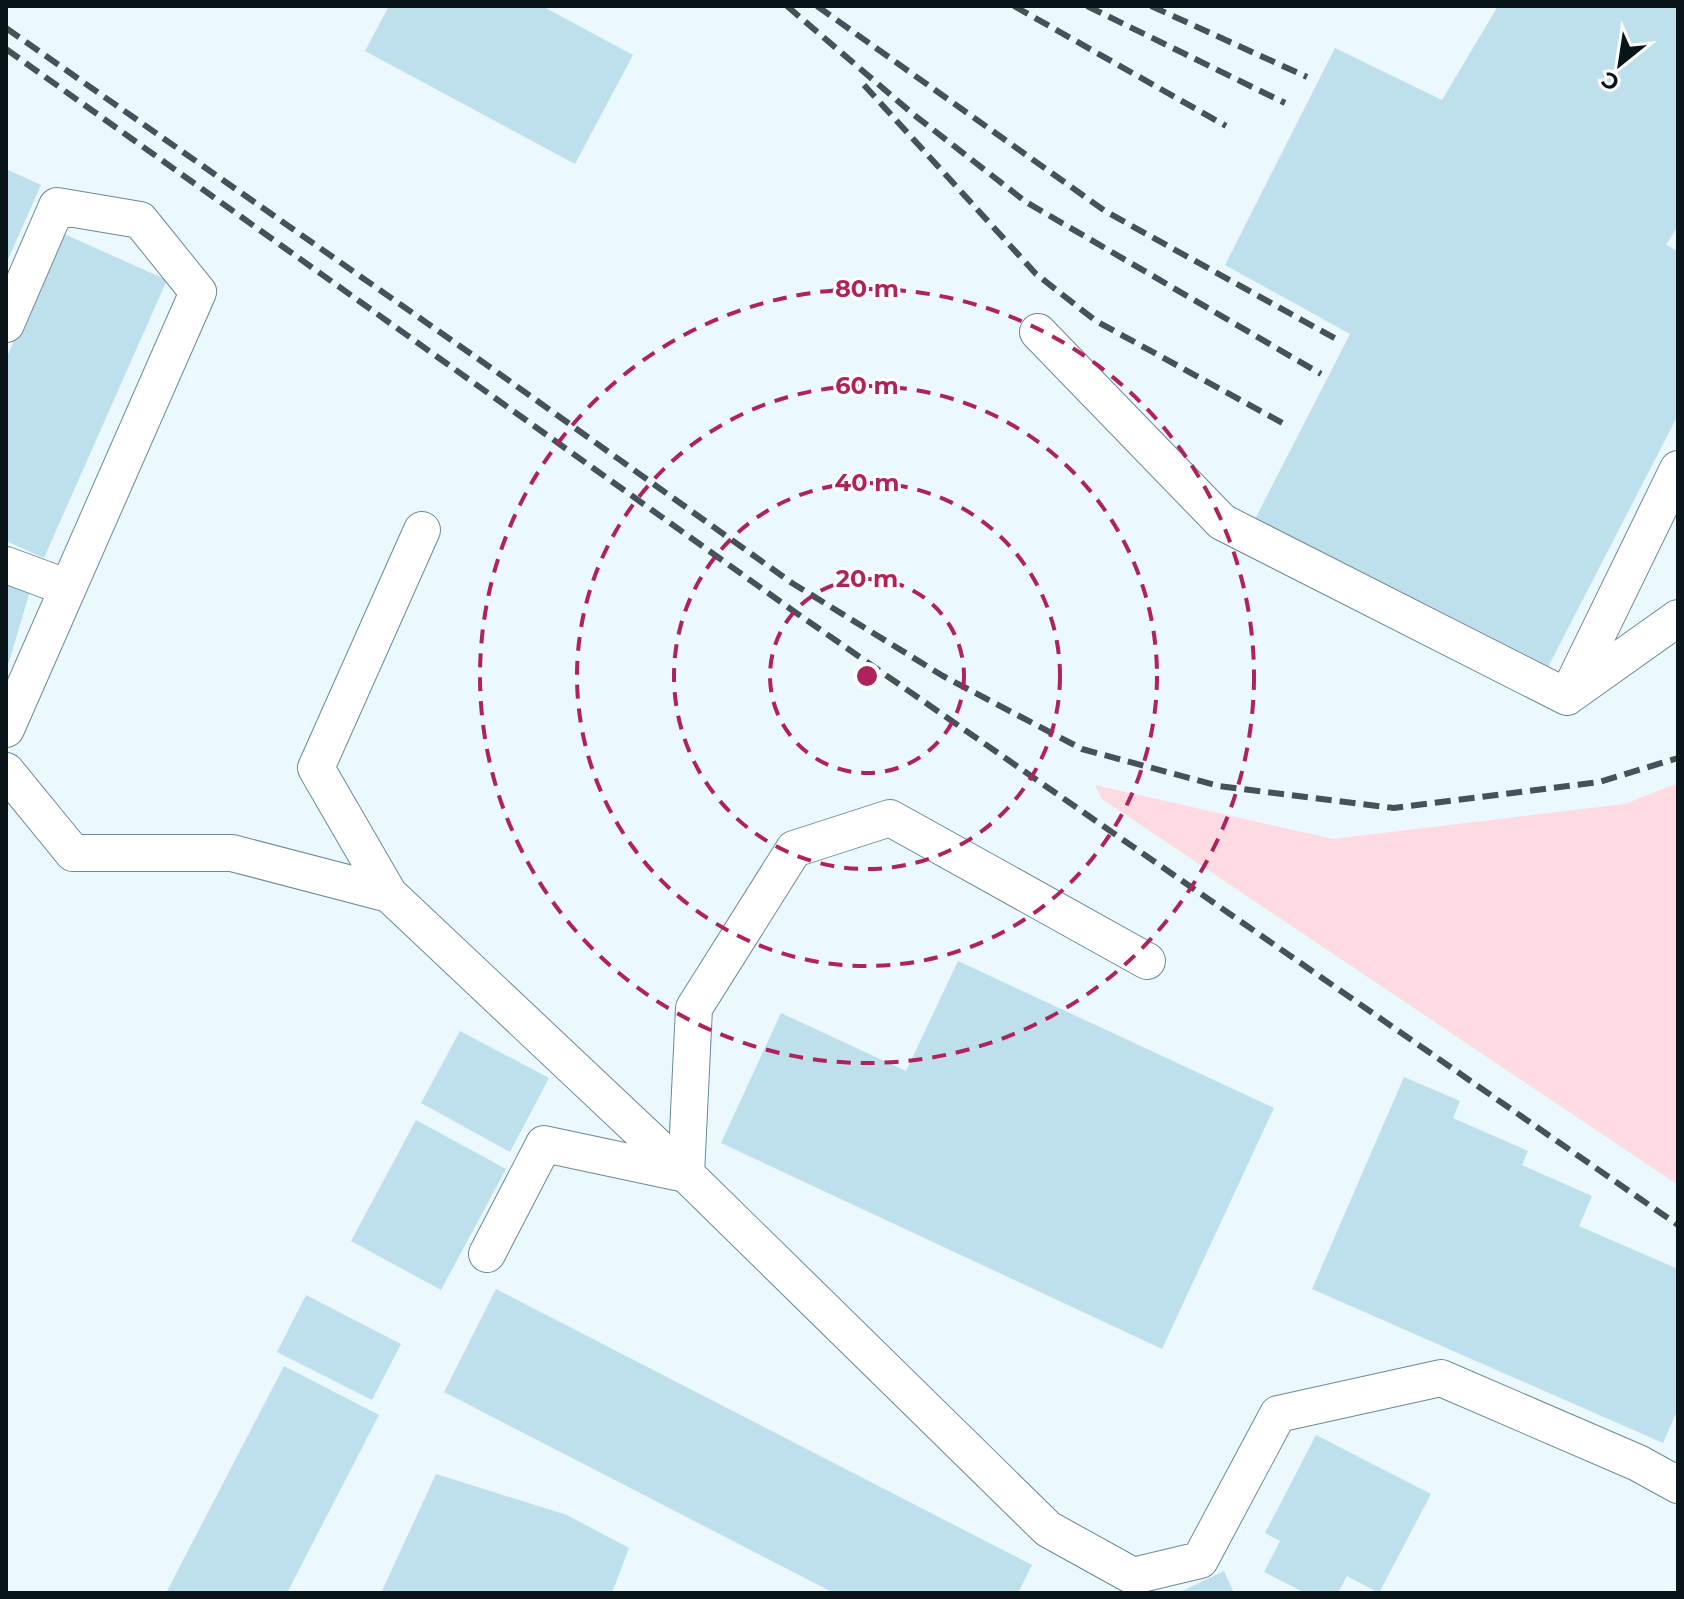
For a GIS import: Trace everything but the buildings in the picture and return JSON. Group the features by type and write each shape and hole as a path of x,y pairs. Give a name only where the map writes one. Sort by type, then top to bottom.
{"lane":[{"path":"6,324 57,206 140,220 198,292 6,729"},
{"path":"1038,332 1222,522 1567,697"},
{"path":"1567,697 1678,469"},
{"path":"422,530 316,768 389,894 686,1174 1048,1529 1133,1576 1200,1560 1278,1414 1441,1378 1638,1463 1678,1485"},
{"path":"6,565 68,588"},
{"path":"1567,697 1678,618"},
{"path":"6,771 73,853 232,853 389,894"},
{"path":"686,1174 694,1008 794,849 890,818 1147,961"},
{"path":"487,1254 544,1144 686,1174"}],"shaded area":[{"path":"1678,783 1678,1185 1102,799 1095,785 1333,839 1625,804"}],"railway":[{"path":"787,6 913,114 1026,202 1321,374"},
{"path":"817,6 1105,211 1338,340"},
{"path":"1014,6 1226,126"},
{"path":"1087,6 1285,103"},
{"path":"1151,6 1307,77"},
{"path":"6,28 792,583 943,676 1082,749 1219,786 1394,808 1599,782 1678,758"},
{"path":"6,49 792,610 1678,1225"},
{"path":"864,85 1036,274 1096,321 1288,426"}]}
